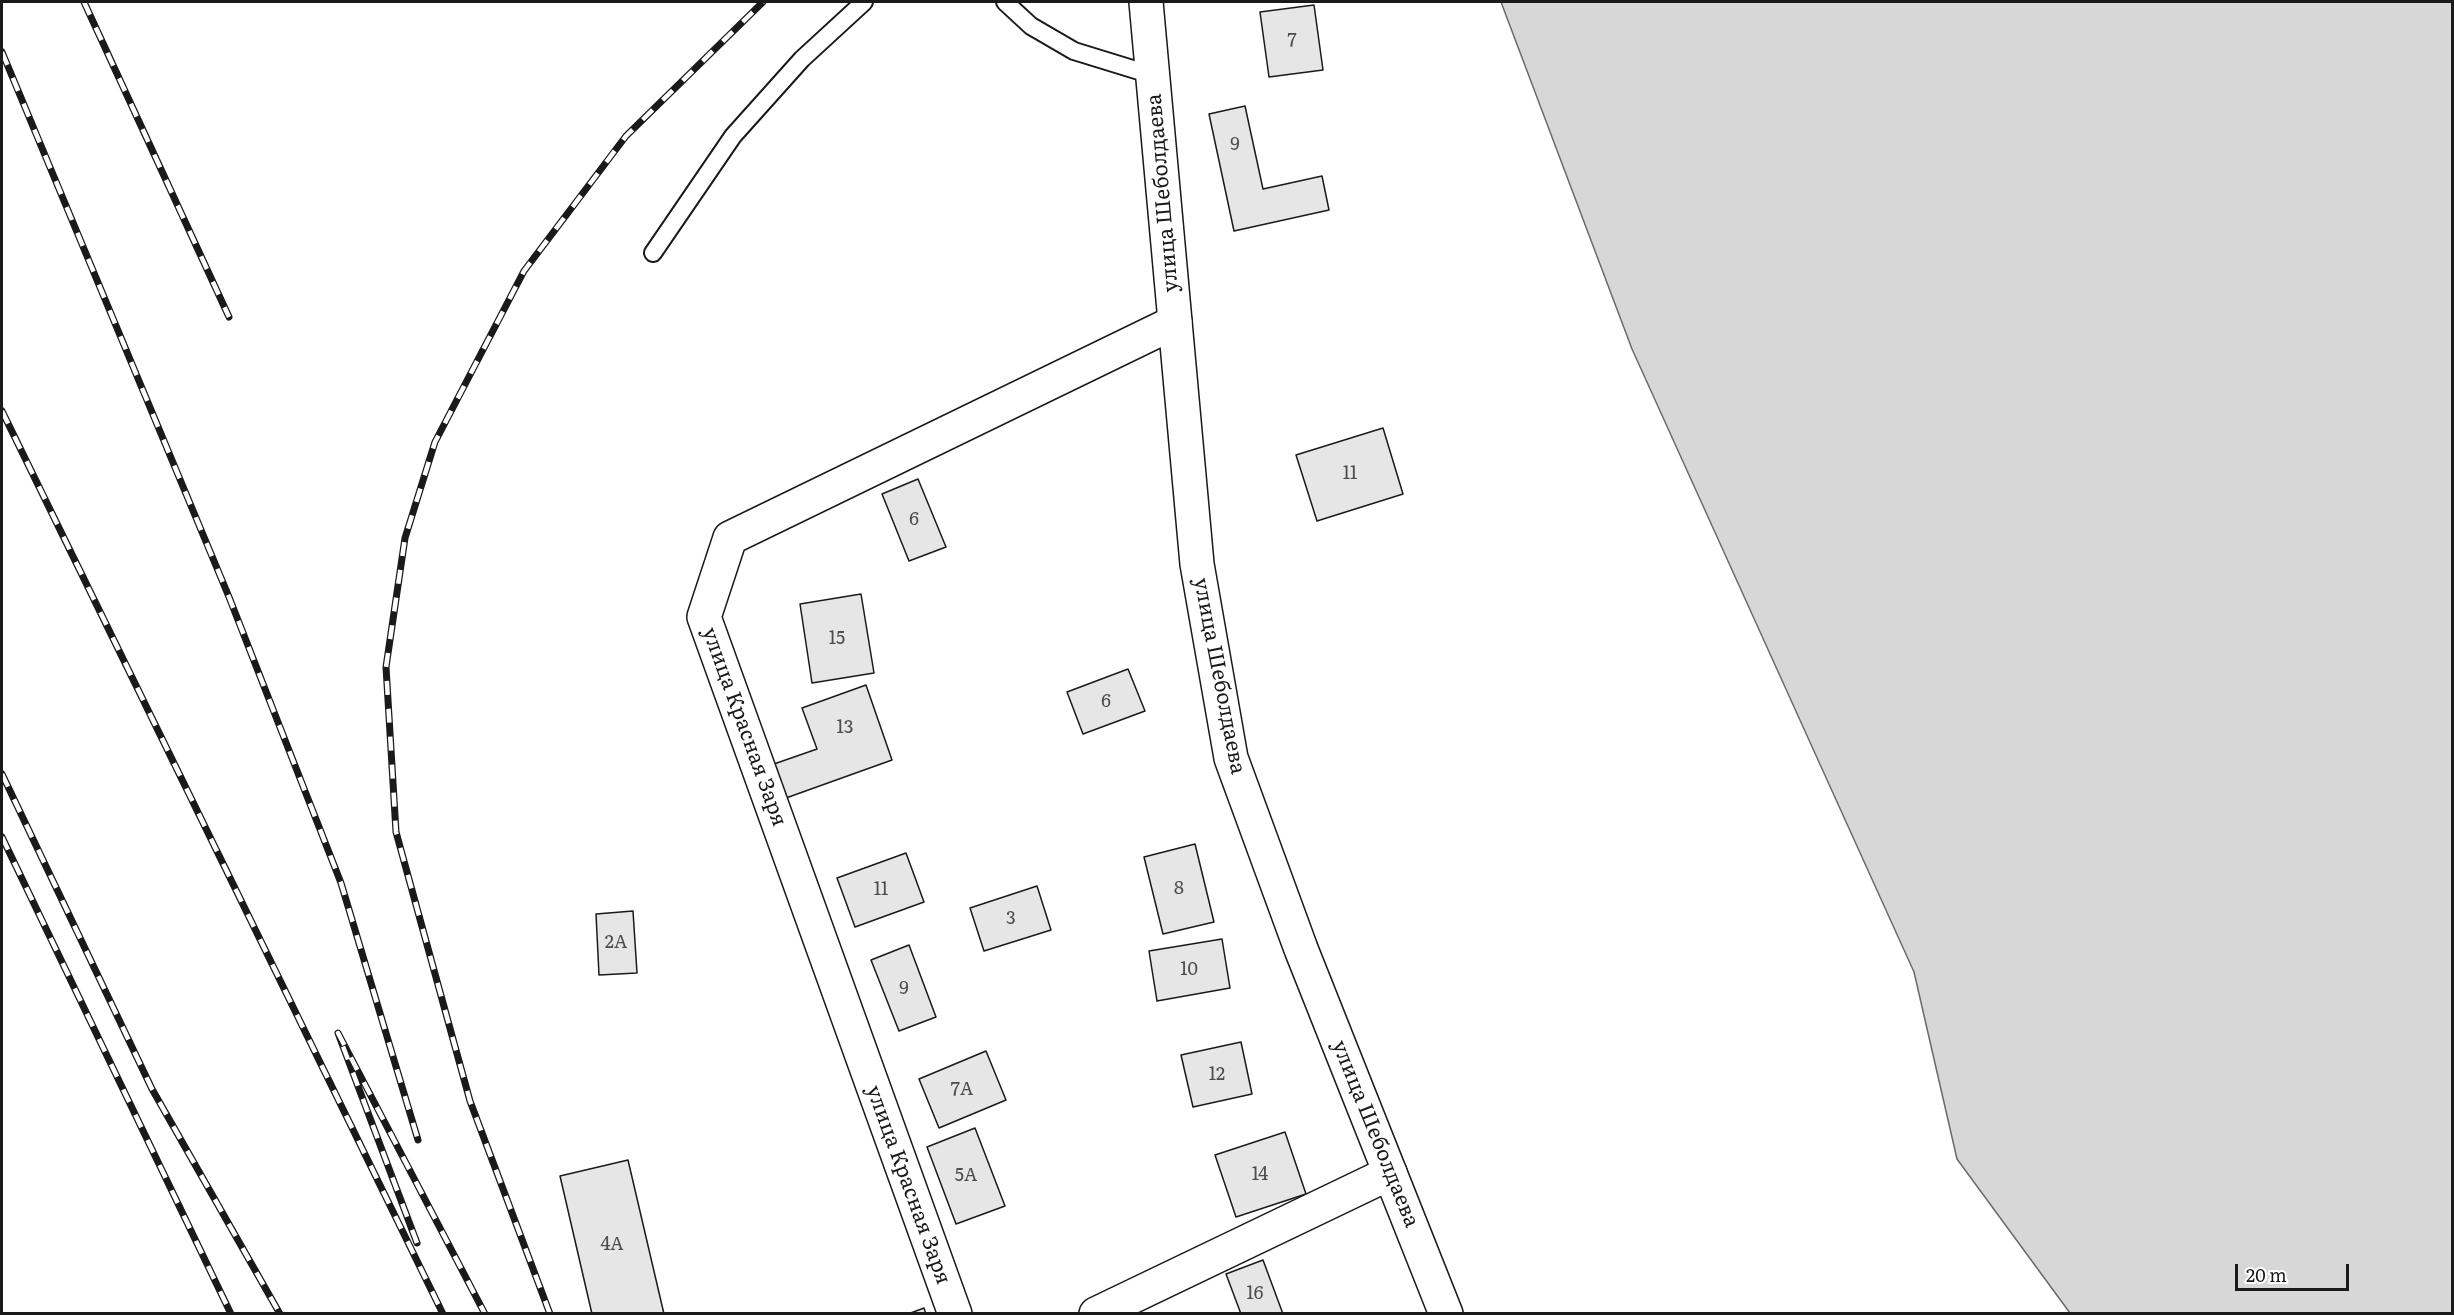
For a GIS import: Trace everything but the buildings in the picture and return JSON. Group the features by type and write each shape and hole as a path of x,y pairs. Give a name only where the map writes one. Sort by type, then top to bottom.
{"street":[{"name":"улица Шеболдаева","path":"1146,2 1197,564 1231,758 1301,949 1446,1314"},
{"name":"улица Красная Заря","path":"955,1314 704,617 730,538 1175,322"},
{"path":"1096,1314 1390,1173"}],"lane":[{"path":"653,253 733,136 802,60 864,2"},
{"path":"1005,2 1030,26 1074,51 1152,75"}],"shaded area":[{"path":"1501,2 2452,2 2452,1313 2070,1313 1957,1159 1914,972 1632,349"}],"railway":[{"path":"84,2 229,317"},
{"path":"550,1314 470,1101 396,832 386,667 405,538 435,442 524,271 626,136 763,2"},
{"path":"2,52 229,597 341,883 418,1140"},
{"path":"2,411 443,1314"},
{"path":"2,774 152,1089 280,1314"},
{"path":"2,837 231,1314"},
{"path":"417,1243 338,1033 485,1314"}]}
